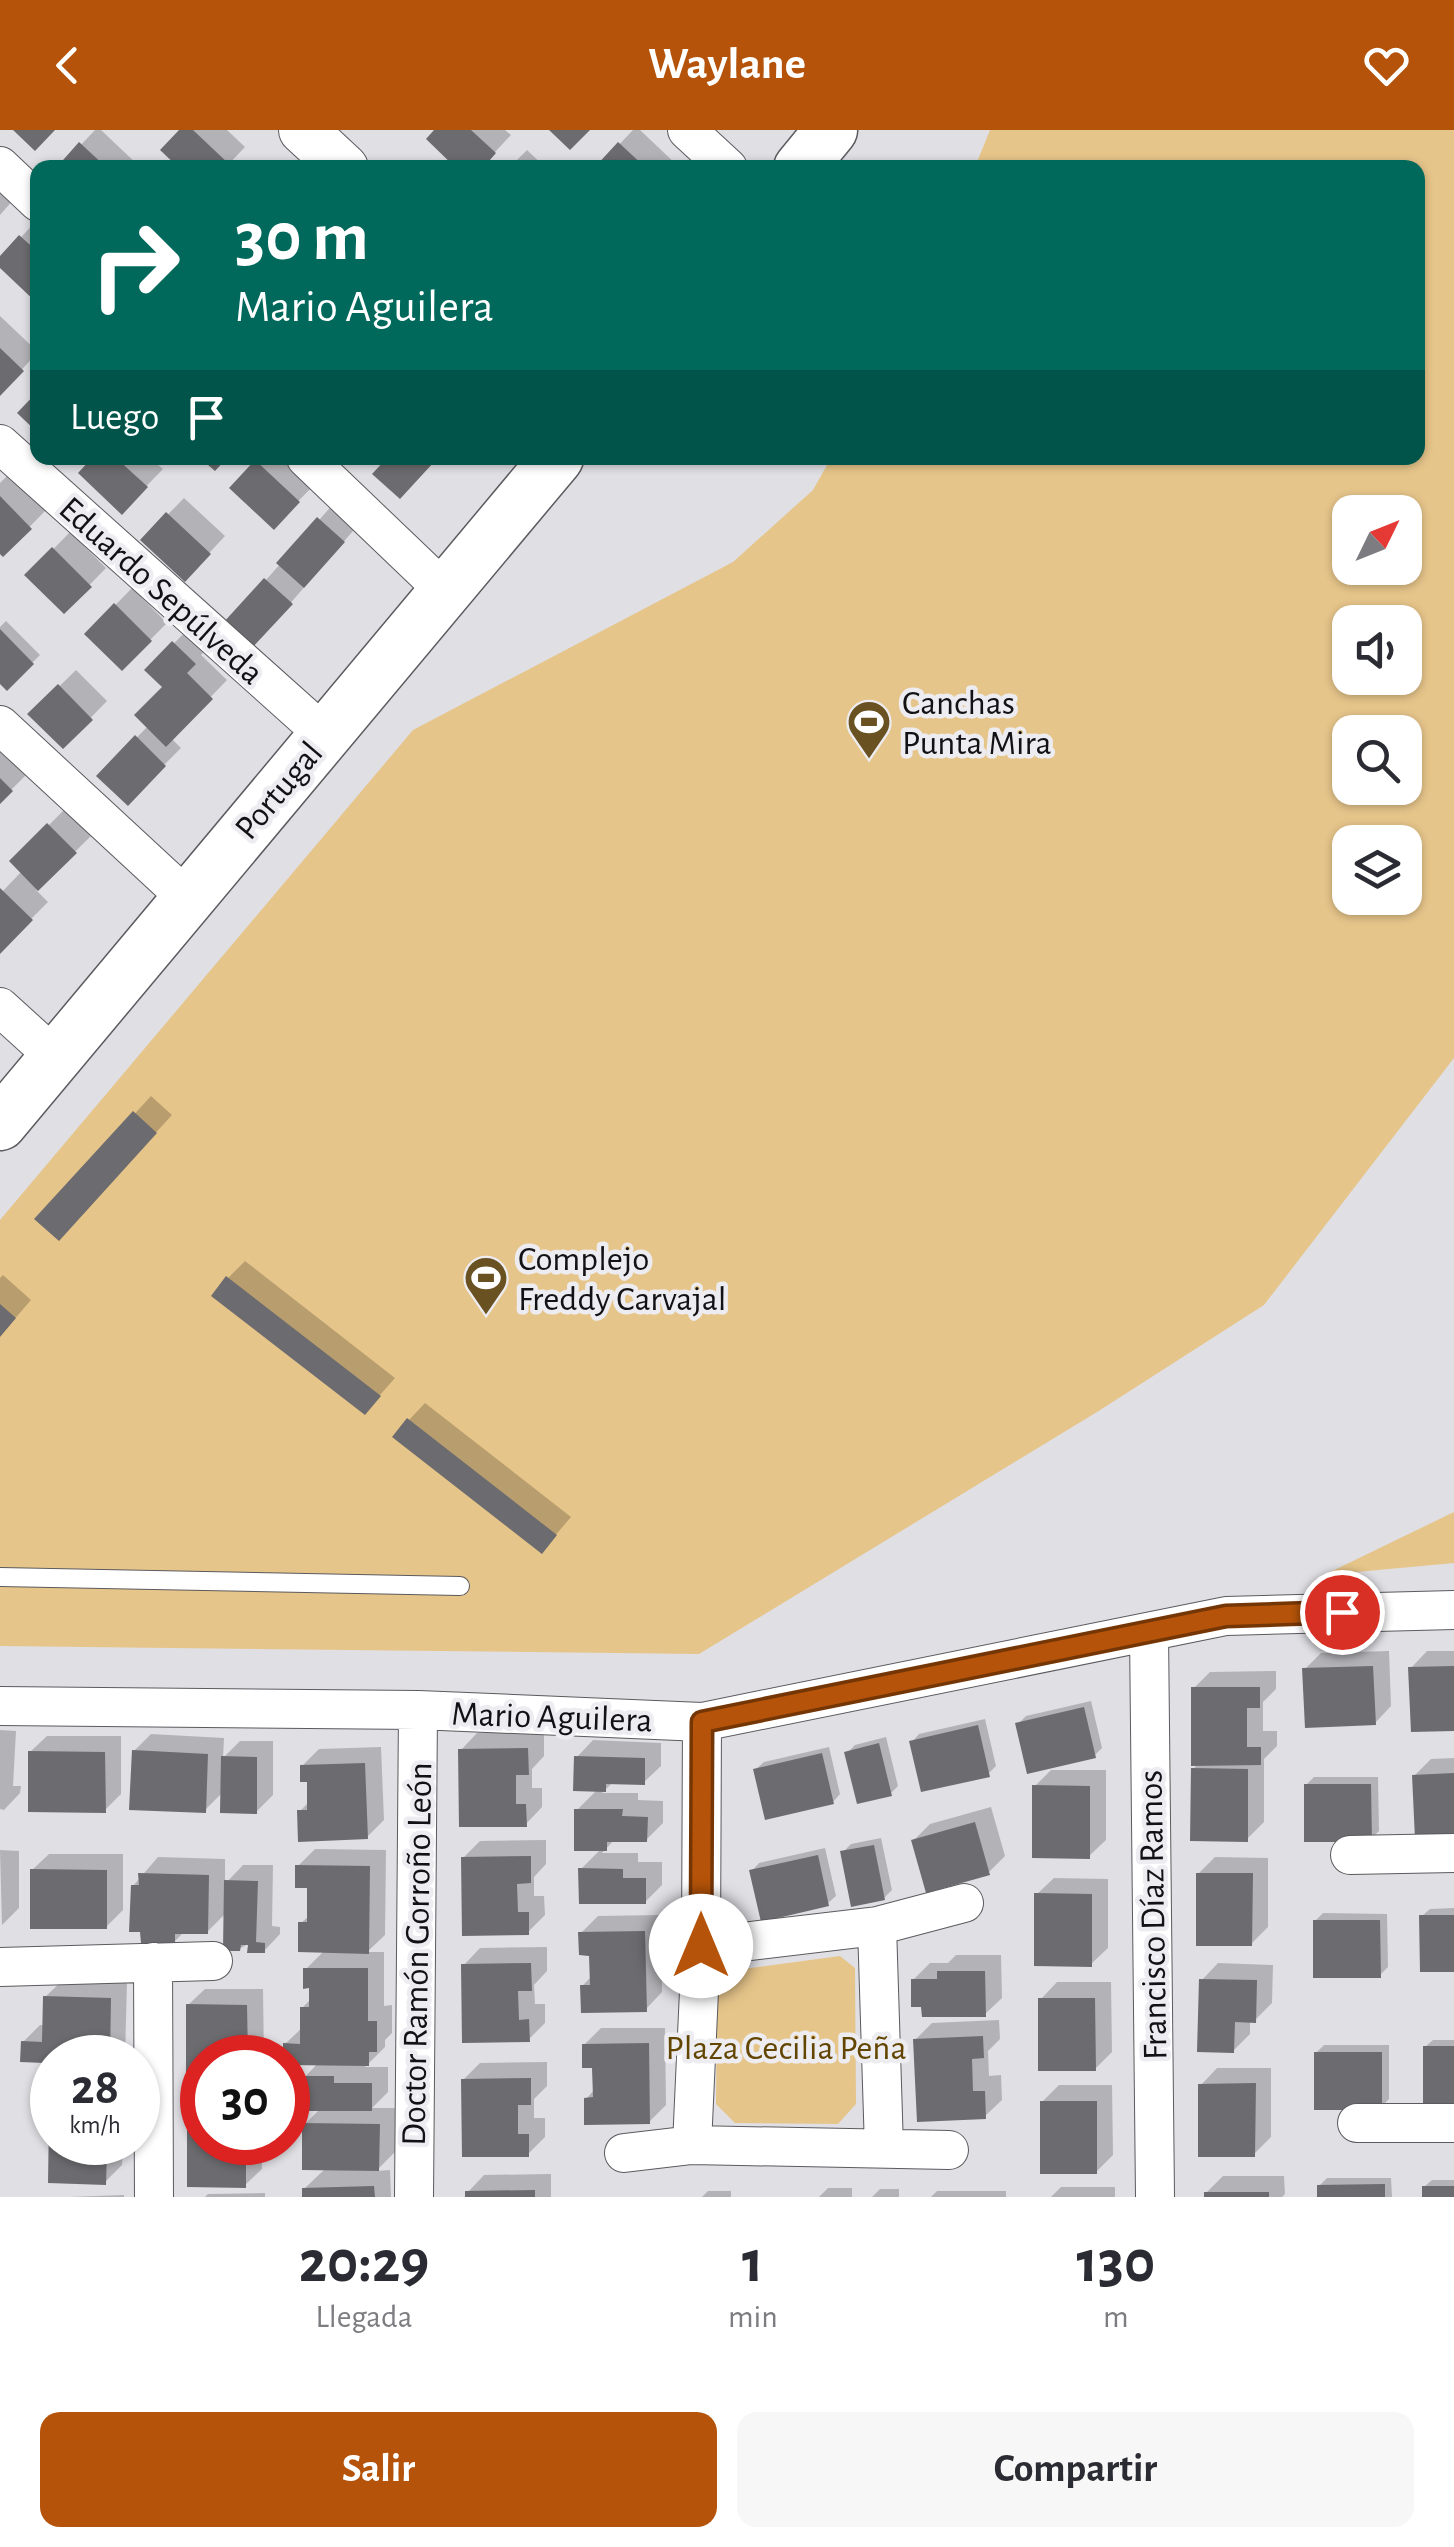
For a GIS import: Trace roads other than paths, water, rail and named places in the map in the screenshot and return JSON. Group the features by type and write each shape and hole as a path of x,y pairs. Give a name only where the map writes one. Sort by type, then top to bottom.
{"main road":[{"path":"807,160 831,130"},
{"name":"Portugal","path":"0,1124 551,465"}],"street":[{"path":"303,130 335,160"},
{"path":"687,130 719,160"},
{"path":"0,166 30,194"},
{"name":"Eduardo Sepúlveda","path":"0,444 324,735"},
{"path":"313,465 446,591"},
{"path":"0,725 188,899"},
{"path":"0,1006 55,1058"},
{"name":"Mario Aguilera","path":"0,1706 418,1710 702,1722 1226,1616 1454,1610"},
{"name":"Francisco Díaz Ramos","path":"1149,1632 1155,2197"},
{"name":"Doctor Ramón Gorroño León","path":"414,2197 418,1710"},
{"path":"692,2145 701,1946 702,1722"},
{"path":"1350,1855 1454,1853"},
{"path":"701,1946 877,1926 964,1903"},
{"path":"877,1926 884,2148"},
{"path":"0,1967 214,1961"},
{"path":"152,1962 154,2197"},
{"path":"1357,2123 1454,2123"},
{"path":"624,2153 692,2145 949,2150"}],"lane":[{"path":"0,1577 460,1586"}],"place":[{"name":"Canchas Punta Mira","path":"869,760"},
{"name":"Complejo Freddy Carvajal","path":"486,1316"}],"park label":[{"name":"Plaza Cecilia Peña","path":"786,2047"}]}
